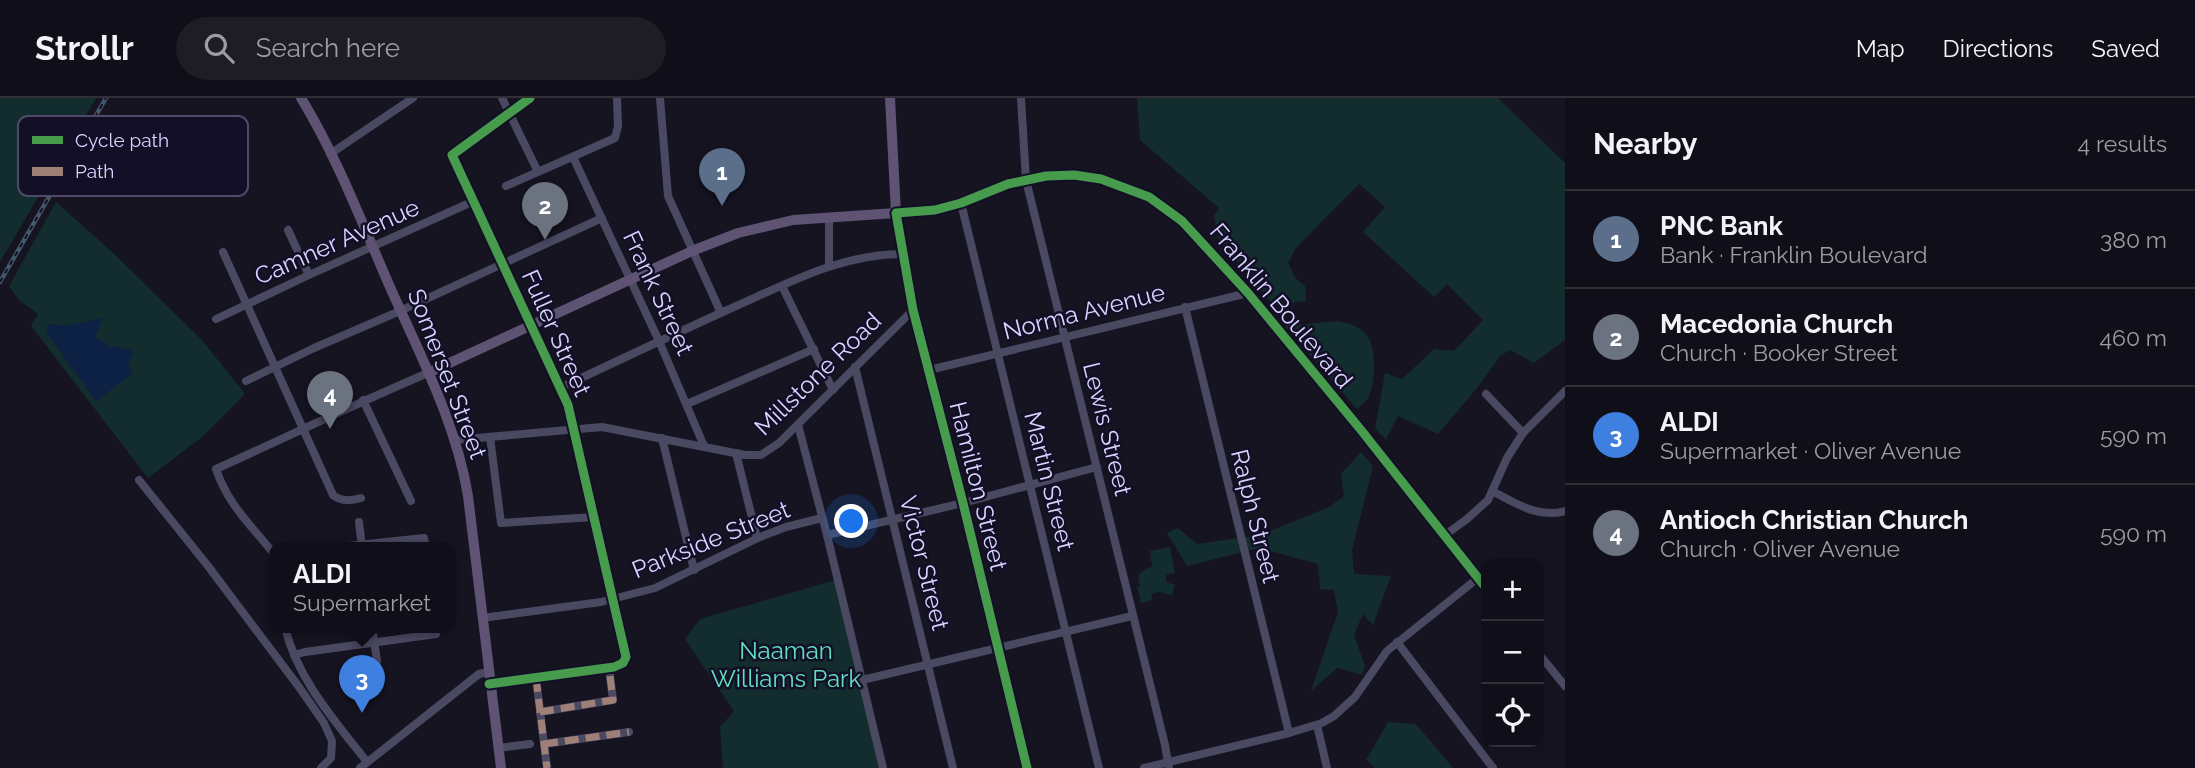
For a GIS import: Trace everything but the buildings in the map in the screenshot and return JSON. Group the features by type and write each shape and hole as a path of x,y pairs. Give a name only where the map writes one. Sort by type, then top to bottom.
{"main road":[{"name":"Somerset Street","path":"301,98 315,121 373,248 461,456 501,768"},
{"name":"Hamilton Street","path":"890,98 896,213"},
{"name":"Franklin Boulevard","path":"428,373 692,251 738,233 773,223 896,213"}],"street":[{"path":"330,154 413,98"},
{"path":"502,98 538,172"},
{"path":"509,113 530,98"},
{"path":"506,186 615,138 618,126 617,98"},
{"path":"660,98 666,187 672,207 721,313"},
{"name":"Lewis Street","path":"1021,98 1026,180 1168,765"},
{"name":"Fuller Street","path":"509,113 452,155 568,405 625,650 625,660 609,668"},
{"name":"Frank Street","path":"573,157 705,446"},
{"name":"Franklin Boulevard","path":"896,213 925,212 961,203 1008,184 1046,176 1074,175 1101,179 1149,197 1182,221 1248,293 1362,430 1481,582"},
{"name":"Camner Avenue","path":"216,319 474,201"},
{"name":"Martin Street","path":"961,203 1099,768"},
{"name":"Hamilton Street","path":"896,213 913,310 1027,768"},
{"path":"246,381 313,348 602,218"},
{"path":"829,218 829,265"},
{"path":"288,230 309,275"},
{"path":"223,253 333,495 348,500 361,498"},
{"path":"560,388 829,265 874,254 902,254"},
{"path":"782,286 834,390"},
{"name":"Norma Avenue","path":"929,370 1248,293"},
{"name":"Ralph Street","path":"1185,307 1289,733"},
{"name":"Millstone Road","path":"455,440 602,427 736,453 761,455 798,425 913,310"},
{"path":"687,404 814,349"},
{"name":"Victor Street","path":"855,367 953,768"},
{"path":"269,550 235,509 216,468 428,373"},
{"path":"1445,536 1488,500 1507,458 1523,433 1565,391"},
{"path":"1486,394 1523,433"},
{"path":"363,400 411,501"},
{"path":"798,425 883,768"},
{"path":"490,436 501,523 594,517"},
{"path":"662,438 694,570"},
{"path":"736,453 757,538"},
{"path":"827,535 1097,467"},
{"path":"139,480 208,566 324,723 332,741 331,758 321,768"},
{"path":"1492,491 1527,509 1551,514 1565,511"},
{"name":"Parkside Street","path":"482,618 567,608 655,588 757,538 822,518"},
{"path":"359,522 362,542"},
{"path":"1144,768 1168,765 1289,733 1317,725 1334,716 1355,697 1387,651 1478,578"},
{"path":"862,680 1132,616"},
{"path":"287,633 294,655 321,704 363,765 478,674 489,678 536,678 609,668 613,701 540,712"},
{"path":"373,633 377,661"},
{"path":"294,655 420,633"},
{"path":"1397,642 1493,768"},
{"path":"1544,660 1565,686"},
{"path":"536,678 547,768"},
{"path":"1317,725 1327,768"},
{"path":"544,744 629,732"},
{"path":"498,748 530,744"}],"green space":[{"path":"0,98 96,98 85,116 18,116 18,196 39,196 0,262"},
{"path":"1137,98 1498,98 1565,163 1565,340 1534,363 1510,350 1500,356 1438,434 1398,416 1386,439 1375,429 1385,373 1402,379 1434,349 1454,351 1483,320 1447,284 1434,297 1363,232 1385,207 1359,184 1296,248 1288,263 1296,279 1305,286 1306,301 1273,305 1219,239 1214,216 1219,208 1140,140"},
{"path":"56,202 111,251 202,340 245,394 202,437 148,478 31,326 38,314 19,300 9,286"},
{"path":"1337,321 1360,328 1372,347 1373,384 1367,399 1357,409 1285,326"},
{"path":"1361,452 1373,466 1352,550 1354,574 1391,576 1373,625 1363,614 1354,635 1365,666 1362,675 1337,668 1311,691 1338,612 1334,590 1320,589 1318,564 1259,548 1187,566 1167,533 1178,528 1197,544 1260,535 1329,507 1344,496 1341,474"},
{"path":"1170,547 1175,573 1166,575 1166,582 1175,585 1172,595 1159,592 1151,594 1153,600 1141,603 1138,581 1140,573 1152,566 1150,551"},
{"name":"Naaman Williams Park","path":"836,580 881,768 723,768 720,727 734,711 685,639 700,619"},
{"path":"1388,722 1416,724 1453,768 1375,768 1366,760"}],"water":[{"path":"101,318 95,337 109,346 134,350 128,365 133,373 96,401 47,333 48,324 68,325"}],"railway":[{"path":"96,116 106,98"},
{"path":"0,282 50,196"}],"marked path":[{"path":"540,712 613,700 609,668"},
{"path":"536,678 547,768"},
{"path":"544,744 629,732"}],"cycle path":[{"path":"489,684 614,667 623,663 626,657 568,405 452,155 530,98"},
{"path":"1027,768 913,310 896,213 935,210 961,203 1008,184 1046,176 1074,175 1101,179 1149,197 1182,221 1248,293 1481,582"}],"place":[{"name":"PNC Bank","path":"722,206"},
{"name":"Macedonia Church","path":"545,240"},
{"name":"Antioch Christian Church","path":"330,429"},
{"name":"ALDI","path":"362,713"}]}
